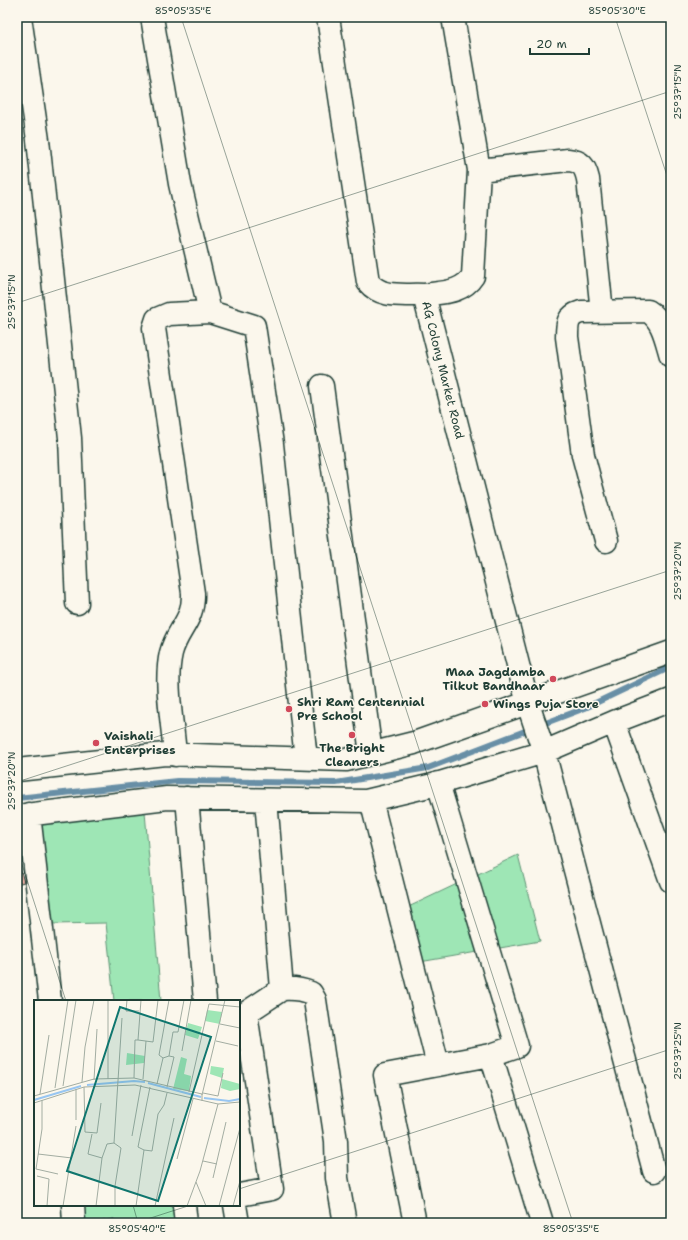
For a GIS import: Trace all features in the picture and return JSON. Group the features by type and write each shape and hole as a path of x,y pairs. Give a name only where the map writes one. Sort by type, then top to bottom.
{"street":[{"path":"20,17 38,140 70,438 77,603"},
{"path":"152,17 180,184 210,312"},
{"path":"328,17 368,282 374,290 381,293 424,295"},
{"name":"AG Colony Market Road","path":"453,17 479,170 473,276 468,284 458,290 424,295 530,710 542,748 654,1171"},
{"path":"479,170 568,160 578,161 585,167 588,179 602,312"},
{"path":"606,541 584,455 567,337 567,325 571,316 581,312 648,311 663,314 662,329 671,356"},
{"path":"175,755 169,668 175,642 192,613 193,593 154,328 157,319 164,315 210,312 254,326 272,444 306,759"},
{"path":"322,386 371,754"},
{"path":"17,770 175,755 346,760 414,743 530,710 671,652"},
{"path":"50,1000 23,815 167,798 371,800 438,783 542,748 671,700"},
{"path":"614,722 671,881"},
{"path":"415,1223 386,1075 491,1054 516,1046 438,783"},
{"path":"187,798 204,1000"},
{"path":"266,800 282,989"},
{"path":"371,800 438,1065"},
{"path":"240,1196 272,1190 242,1013 282,989 295,988 303,990 311,993 314,1000 336,1141 337,1178 345,1223"},
{"path":"491,1054 542,1223"},
{"path":"73,1206 74,1223"},
{"path":"184,1206 186,1223"},
{"path":"235,1206 238,1223"}],"green space":[{"path":"144,800 161,1000 114,1000 106,923 53,924 40,861 35,821"},
{"path":"518,855 540,941 414,963 400,911"},
{"path":"84,1206 181,1206 183,1223 79,1223"}],"building":[{"path":"25,824 29,857 17,858 17,825"},
{"path":"17,858 24,882 17,884"},
{"path":"114,1219 115,1223 95,1223"}],"waterway":[{"path":"17,798 177,781 336,783 428,768 585,708 671,667"}],"place":[{"name":"Maa Jagdamba Tilkut Bandhaar","path":"553,679"},
{"name":"Wings Puja Store","path":"485,704"},
{"name":"Shri Ram Centennial Pre School","path":"289,709"},
{"name":"The Bright Cleaners","path":"352,735"},
{"name":"Vaishali Enterprises","path":"96,743"}]}
